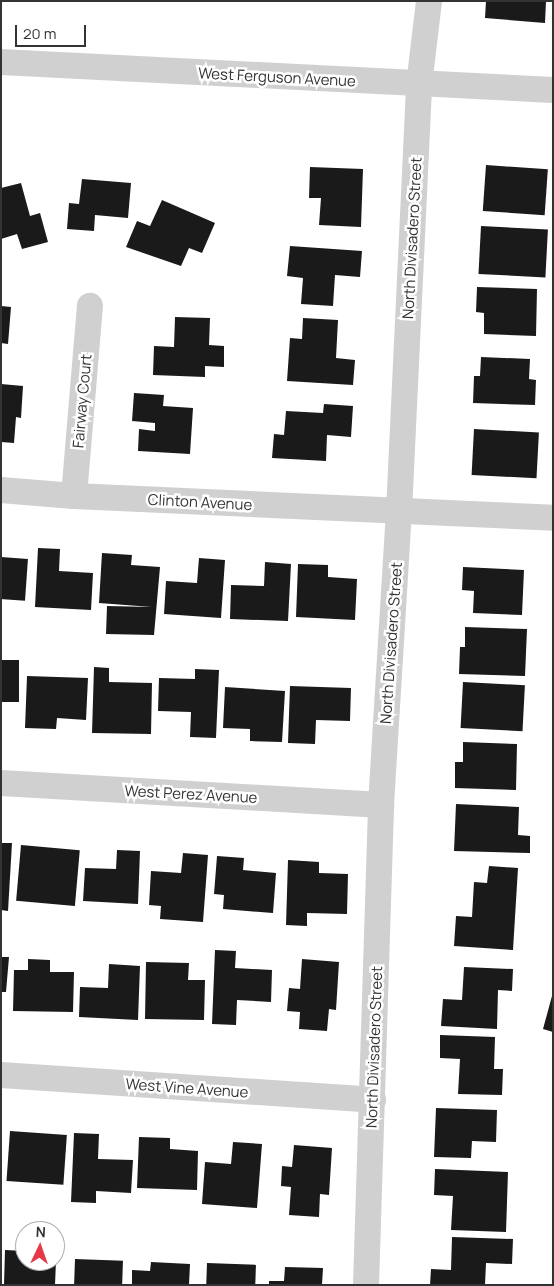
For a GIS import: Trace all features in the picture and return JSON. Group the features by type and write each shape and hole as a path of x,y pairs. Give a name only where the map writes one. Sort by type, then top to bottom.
{"street":[{"name":"North Divisadero Street","path":"366,1285 381,805 399,512 419,85 429,1"},
{"name":"West Ferguson Avenue","path":"1,62 419,85 553,90"},
{"name":"Fairway Court","path":"74,496 90,306"},
{"name":"Clinton Avenue","path":"1,490 74,496 553,518"},
{"name":"West Perez Avenue","path":"1,783 381,805"},
{"name":"West Vine Avenue","path":"1,1075 373,1100"}],"building":[{"path":"486,1 546,1 545,23 485,18"},
{"path":"486,165 548,169 545,215 483,211"},
{"path":"310,167 363,169 361,227 319,225 321,198 309,198"},
{"path":"82,179 131,183 128,218 95,215 94,231 67,229 69,203 79,204"},
{"path":"21,183 30,216 40,213 48,242 22,249 17,234 1,239 1,188"},
{"path":"162,200 215,223 202,253 189,248 181,266 126,247 137,221 150,226"},
{"path":"481,226 548,230 545,277 478,274"},
{"path":"290,246 362,251 360,277 335,275 333,306 301,304 303,278 287,276"},
{"path":"477,287 537,289 536,336 484,334 484,313 476,312"},
{"path":"1,306 11,307 8,344 1,343"},
{"path":"175,317 210,318 209,345 224,346 224,367 205,366 205,377 153,375 154,346 174,347"},
{"path":"303,318 338,320 336,358 355,360 353,385 287,381 290,338 302,339"},
{"path":"481,357 530,359 529,379 536,380 535,405 473,403 474,376 480,376"},
{"path":"1,384 23,386 21,418 16,417 14,443 1,442"},
{"path":"134,393 164,395 163,406 193,408 190,454 138,451 139,429 155,431 155,423 132,421"},
{"path":"324,404 353,406 351,437 327,435 326,461 272,458 274,434 284,435 286,411 323,413"},
{"path":"474,429 539,432 537,478 472,475"},
{"path":"38,548 60,549 59,571 93,573 91,610 35,607"},
{"path":"102,553 132,555 131,565 160,567 154,635 106,634 107,606 152,607 99,603"},
{"path":"1,557 28,559 25,601 1,599"},
{"path":"199,558 225,560 221,618 164,614 166,581 197,583"},
{"path":"265,562 291,564 288,621 230,619 231,585 264,586"},
{"path":"298,564 328,565 328,577 357,579 355,620 296,617"},
{"path":"463,567 524,570 522,615 473,613 474,591 462,590"},
{"path":"465,627 527,629 525,676 459,674 460,647 465,647"},
{"path":"1,660 19,660 19,702 1,702"},
{"path":"94,667 109,668 109,682 152,683 151,734 92,733"},
{"path":"195,669 219,670 216,738 190,737 191,712 158,711 159,678 195,679"},
{"path":"27,676 88,678 86,720 57,718 56,729 25,728"},
{"path":"463,682 525,685 523,731 461,728"},
{"path":"290,686 351,688 350,721 316,720 315,744 288,743"},
{"path":"225,687 285,691 282,742 250,741 250,729 223,728"},
{"path":"463,742 517,744 516,790 455,788 455,762 463,762"},
{"path":"456,804 519,807 518,835 530,836 530,853 454,851"},
{"path":"1,843 12,843 8,911 1,910"},
{"path":"21,845 80,850 75,906 16,901"},
{"path":"117,850 140,851 138,904 83,901 85,868 116,869"},
{"path":"183,853 208,855 203,922 160,919 161,906 149,905 151,871 181,873"},
{"path":"217,856 244,858 243,870 276,873 273,913 223,909 224,895 214,894"},
{"path":"288,860 319,862 319,873 348,874 347,914 307,913 307,926 286,925"},
{"path":"489,866 518,868 513,950 454,946 456,916 472,917 474,882 487,883"},
{"path":"215,950 236,951 235,968 272,970 271,1002 237,1000 236,1025 212,1024"},
{"path":"1,957 9,957 6,992 1,992"},
{"path":"28,959 50,960 50,972 74,972 73,1012 13,1011 14,970 28,970"},
{"path":"302,959 339,962 336,1010 329,1009 327,1031 299,1029 300,1012 287,1011 289,988 300,989"},
{"path":"146,962 189,963 188,980 205,980 204,1020 145,1019"},
{"path":"109,964 140,966 138,1020 79,1017 80,987 108,988"},
{"path":"464,967 513,969 512,991 498,990 497,1029 441,1026 443,999 462,1000"},
{"path":"553,996 553,1032 543,1029"},
{"path":"440,1035 495,1037 494,1069 503,1069 502,1095 458,1094 460,1059 440,1058"},
{"path":"436,1108 497,1110 496,1142 472,1141 471,1158 434,1157"},
{"path":"10,1131 67,1135 63,1185 7,1181"},
{"path":"74,1133 99,1134 98,1159 133,1160 131,1193 96,1191 96,1203 71,1202"},
{"path":"139,1137 170,1138 170,1149 198,1151 197,1190 137,1188"},
{"path":"233,1142 262,1144 257,1208 202,1204 205,1162 231,1164"},
{"path":"294,1145 332,1148 329,1195 320,1194 319,1217 289,1215 291,1187 281,1186 282,1166 292,1167"},
{"path":"435,1169 508,1172 506,1232 451,1230 453,1196 434,1195"},
{"path":"452,1237 513,1239 512,1264 486,1263 485,1285 430,1285 431,1269 451,1270"},
{"path":"5,1250 15,1250 15,1271 56,1271 55,1285 4,1285"},
{"path":"75,1259 123,1261 122,1285 74,1285"},
{"path":"151,1262 190,1264 189,1285 132,1285 132,1270 150,1271"},
{"path":"207,1263 256,1265 255,1285 206,1285"},
{"path":"285,1267 323,1268 322,1285 269,1285 269,1281 284,1281"}]}
